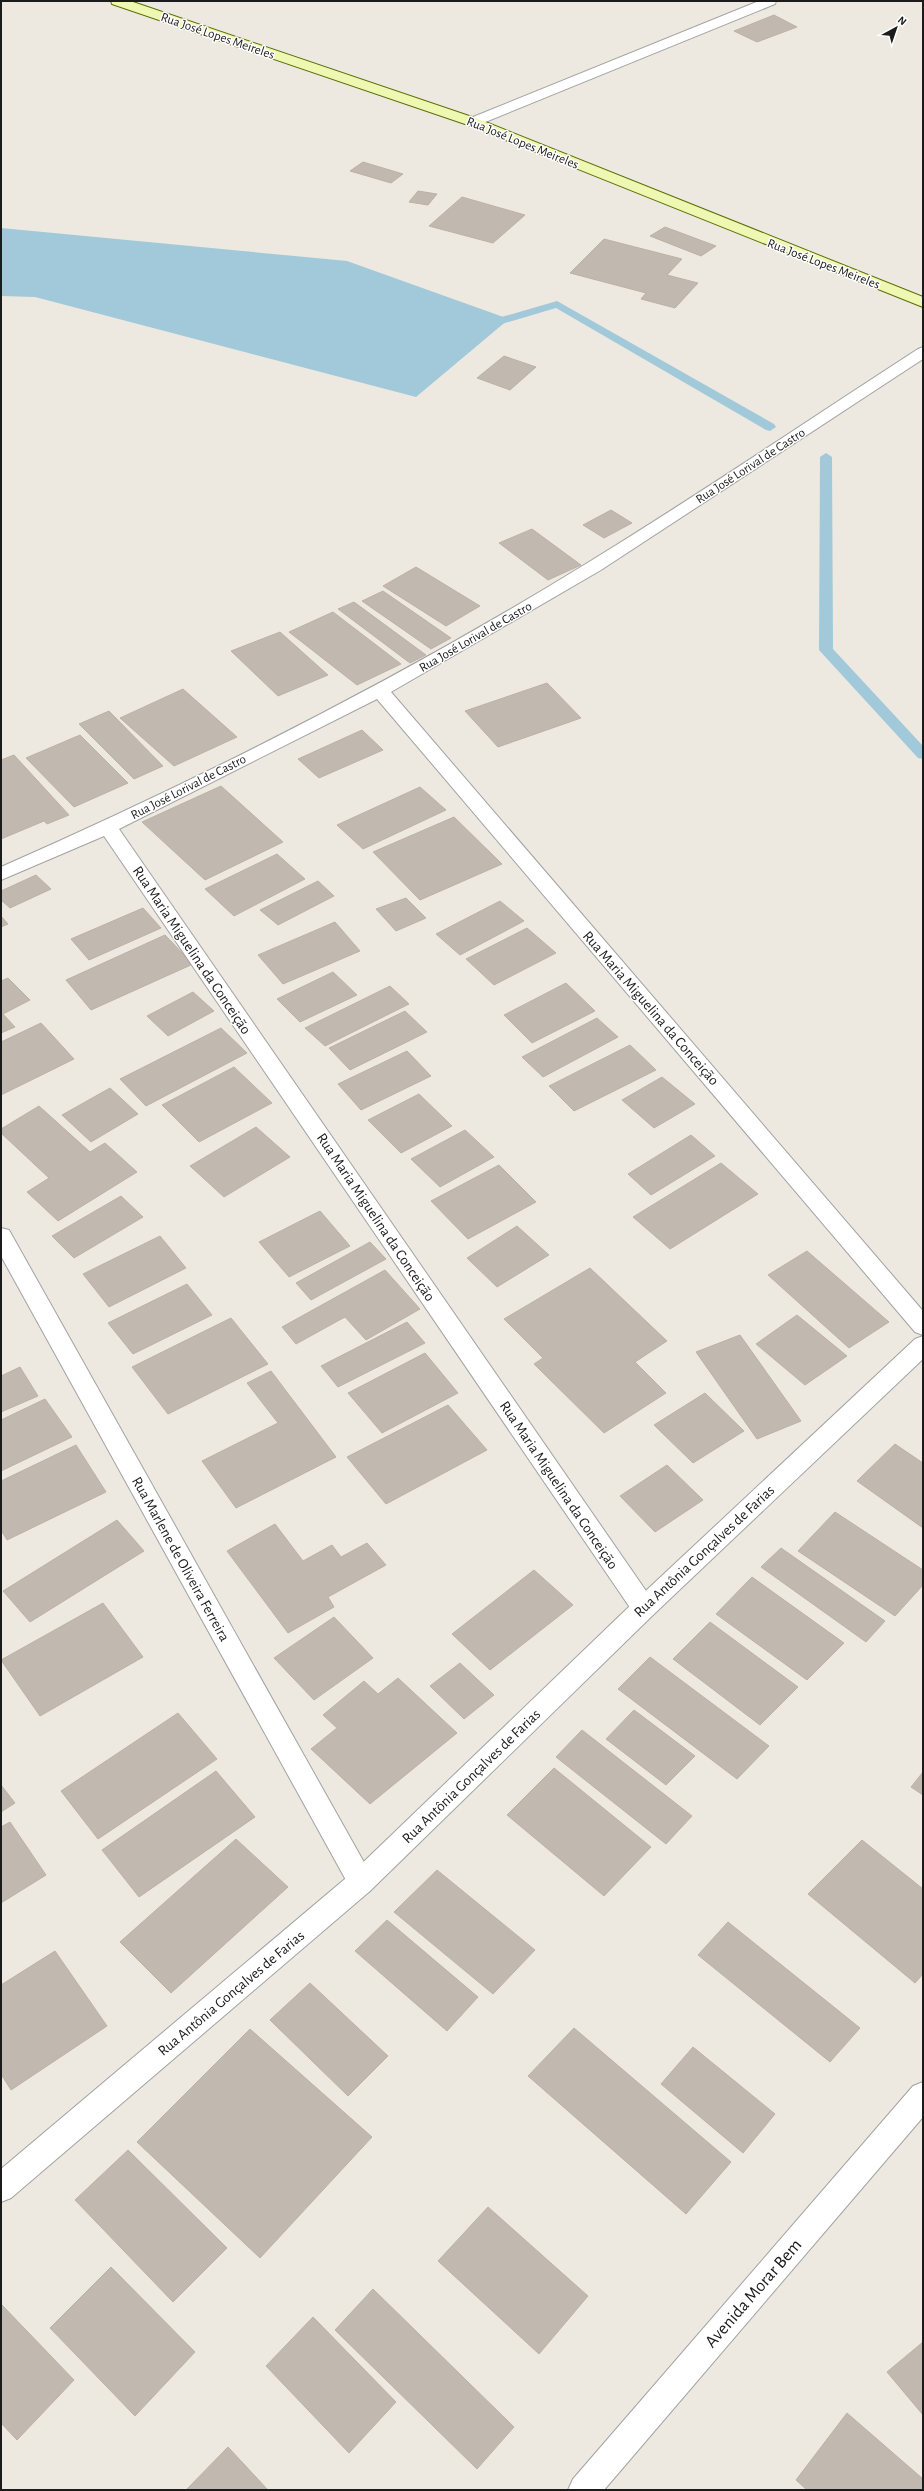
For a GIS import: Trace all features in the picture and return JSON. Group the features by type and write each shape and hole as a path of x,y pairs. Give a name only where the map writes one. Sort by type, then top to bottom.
{"main road":[{"name":"Rua José Lopes Meireles","path":"117,1 473,122 726,225 923,302"}],"street":[{"path":"473,122 770,1"},
{"name":"Rua José Lorival de Castro","path":"1,874 108,827 380,691 595,566 923,352"},
{"name":"Rua Maria Miguelina da Conceição","path":"380,691 923,1326"},
{"name":"Rua Maria Miguelina da Conceição","path":"108,827 644,1608"},
{"name":"Rua Marlene de Oliveira Ferreira","path":"1,1236 361,1882"},
{"name":"Rua Antônia Gonçalves de Farias","path":"1,2188 361,1882 644,1608 923,1345"},
{"name":"Avenida Morar Bem","path":"584,2490 923,2096"}],"water":[{"path":"1,228 347,261 509,319 416,397 35,297 1,296"}],"building":[{"path":"774,15 797,27 757,42 734,31"},
{"path":"363,162 403,174 391,183 350,171"},
{"path":"418,191 437,194 428,205 409,202"},
{"path":"462,197 525,215 493,243 429,226"},
{"path":"665,227 716,246 701,256 650,236"},
{"path":"604,239 682,259 667,275 698,283 675,308 641,299 646,293 570,273"},
{"path":"504,356 536,367 510,390 477,378"},
{"path":"611,510 632,523 604,538 583,525"},
{"path":"532,529 581,565 548,580 499,543"},
{"path":"416,567 480,606 446,626 383,586"},
{"path":"383,591 451,638 431,649 362,601"},
{"path":"354,602 426,655 410,663 338,609"},
{"path":"333,612 401,664 357,685 289,632"},
{"path":"280,632 328,675 278,696 231,651"},
{"path":"547,683 581,718 498,747 465,711"},
{"path":"183,689 237,737 174,766 120,718"},
{"path":"109,711 163,766 134,779 79,724"},
{"path":"362,730 383,750 319,778 298,759"},
{"path":"80,735 128,783 74,807 26,758"},
{"path":"14,755 69,815 47,824 44,821 1,839 1,760"},
{"path":"221,786 283,842 205,880 142,822"},
{"path":"420,787 446,810 363,849 337,825"},
{"path":"454,817 502,864 420,900 373,852"},
{"path":"277,854 305,879 234,916 205,889"},
{"path":"36,875 51,889 10,908 1,900 1,891"},
{"path":"318,881 334,896 278,925 260,910"},
{"path":"406,898 426,918 396,931 376,909"},
{"path":"500,901 524,921 460,955 436,934"},
{"path":"143,908 161,928 89,960 71,939"},
{"path":"1,916 8,924 1,927"},
{"path":"335,922 360,951 283,984 258,955"},
{"path":"527,928 556,953 494,985 466,959"},
{"path":"165,935 193,964 91,1010 66,980"},
{"path":"333,972 357,995 300,1022 277,999"},
{"path":"8,978 30,1000 3,1014 15,1027 1,1033 1,981"},
{"path":"566,983 595,1011 532,1043 504,1015"},
{"path":"390,986 409,1004 325,1046 305,1028"},
{"path":"193,992 214,1011 168,1036 147,1016"},
{"path":"405,1011 427,1032 350,1070 329,1048"},
{"path":"597,1018 618,1037 543,1077 522,1057"},
{"path":"41,1023 74,1059 1,1095 1,1042"},
{"path":"221,1028 247,1053 146,1106 120,1079"},
{"path":"630,1045 656,1070 574,1111 549,1086"},
{"path":"407,1051 431,1076 361,1110 338,1084"},
{"path":"234,1067 272,1103 199,1142 162,1105"},
{"path":"662,1077 695,1104 654,1128 622,1100"},
{"path":"110,1088 138,1114 91,1142 62,1115"},
{"path":"419,1094 452,1126 401,1153 368,1120"},
{"path":"39,1106 90,1152 105,1143 137,1172 58,1221 27,1192 49,1178 1,1133 1,1129"},
{"path":"256,1127 290,1157 224,1197 190,1166"},
{"path":"465,1130 494,1157 440,1187 411,1159"},
{"path":"691,1135 715,1156 651,1195 628,1174"},
{"path":"721,1163 758,1194 670,1249 633,1217"},
{"path":"499,1165 536,1202 468,1239 431,1201"},
{"path":"121,1196 143,1217 74,1258 52,1236"},
{"path":"320,1211 350,1246 289,1277 259,1242"},
{"path":"517,1226 549,1255 497,1287 467,1258"},
{"path":"160,1236 186,1268 109,1307 83,1274"},
{"path":"370,1242 386,1259 311,1300 296,1283"},
{"path":"807,1251 889,1322 849,1348 768,1275"},
{"path":"590,1268 667,1341 635,1362 666,1393 604,1433 534,1364 543,1358 504,1319"},
{"path":"385,1270 420,1309 366,1340 345,1317 296,1344 282,1327"},
{"path":"187,1284 212,1315 133,1354 108,1323"},
{"path":"797,1315 847,1356 805,1385 756,1344"},
{"path":"231,1318 268,1364 168,1414 132,1367"},
{"path":"407,1322 425,1343 338,1387 321,1366"},
{"path":"740,1335 801,1421 757,1439 696,1352"},
{"path":"425,1353 458,1393 382,1433 348,1393"},
{"path":"20,1367 38,1396 1,1412 1,1376"},
{"path":"271,1371 336,1457 236,1508 202,1461 278,1423 247,1383"},
{"path":"705,1393 744,1431 693,1463 654,1425"},
{"path":"45,1399 72,1437 1,1471 1,1420"},
{"path":"448,1405 487,1450 386,1504 347,1457"},
{"path":"895,1444 923,1463 923,1528 857,1481"},
{"path":"76,1445 106,1492 7,1540 1,1530 1,1481"},
{"path":"667,1465 703,1500 655,1532 620,1496"},
{"path":"835,1512 923,1570 923,1585 895,1616 798,1551"},
{"path":"117,1520 144,1551 30,1622 3,1591"},
{"path":"275,1524 303,1561 332,1545 341,1557 367,1543 386,1565 328,1597 334,1607 288,1633 227,1551"},
{"path":"781,1548 885,1621 866,1642 761,1567"},
{"path":"534,1570 573,1605 490,1670 452,1634"},
{"path":"752,1577 844,1643 807,1680 716,1614"},
{"path":"103,1603 143,1657 40,1716 1,1660"},
{"path":"334,1617 373,1658 314,1700 274,1658"},
{"path":"710,1622 798,1687 760,1725 673,1659"},
{"path":"650,1657 769,1746 737,1779 618,1689"},
{"path":"460,1663 494,1695 464,1719 430,1686"},
{"path":"398,1678 457,1733 370,1804 311,1749 337,1728 323,1715 364,1681 378,1694"},
{"path":"634,1710 695,1756 666,1785 606,1739"},
{"path":"178,1713 217,1759 98,1839 61,1791"},
{"path":"582,1730 692,1816 666,1844 556,1757"},
{"path":"554,1768 651,1847 604,1896 507,1815"},
{"path":"216,1771 255,1817 139,1897 102,1850"},
{"path":"923,1772 923,1795 911,1787"},
{"path":"1,1785 15,1803 1,1812"},
{"path":"10,1822 46,1875 1,1903 1,1827"},
{"path":"236,1839 288,1887 171,1993 120,1942"},
{"path":"862,1840 923,1889 923,1974 915,1983 808,1894"},
{"path":"437,1870 535,1950 493,1994 394,1912"},
{"path":"387,1920 478,1997 447,2031 355,1951"},
{"path":"728,1922 860,2028 830,2062 698,1955"},
{"path":"55,1951 107,2026 11,2090 1,2074 1,1985"},
{"path":"310,1983 388,2056 348,2096 270,2020"},
{"path":"574,2028 731,2162 686,2214 528,2076"},
{"path":"250,2029 372,2137 260,2258 137,2142"},
{"path":"693,2047 775,2114 743,2153 661,2084"},
{"path":"128,2150 227,2248 173,2302 75,2200"},
{"path":"488,2207 588,2296 539,2354 438,2261"},
{"path":"111,2267 195,2352 135,2416 50,2328"},
{"path":"373,2289 514,2427 477,2469 335,2330"},
{"path":"1,2304 74,2380 17,2440 1,2423"},
{"path":"313,2317 396,2402 349,2453 266,2366"},
{"path":"923,2342 923,2415 887,2372"},
{"path":"847,2413 923,2479 923,2490 807,2490 796,2480"},
{"path":"228,2447 268,2490 186,2490"}],"waterway":[{"path":"485,325 557,304 770,427"},
{"path":"826,457 826,650 923,755"}]}
